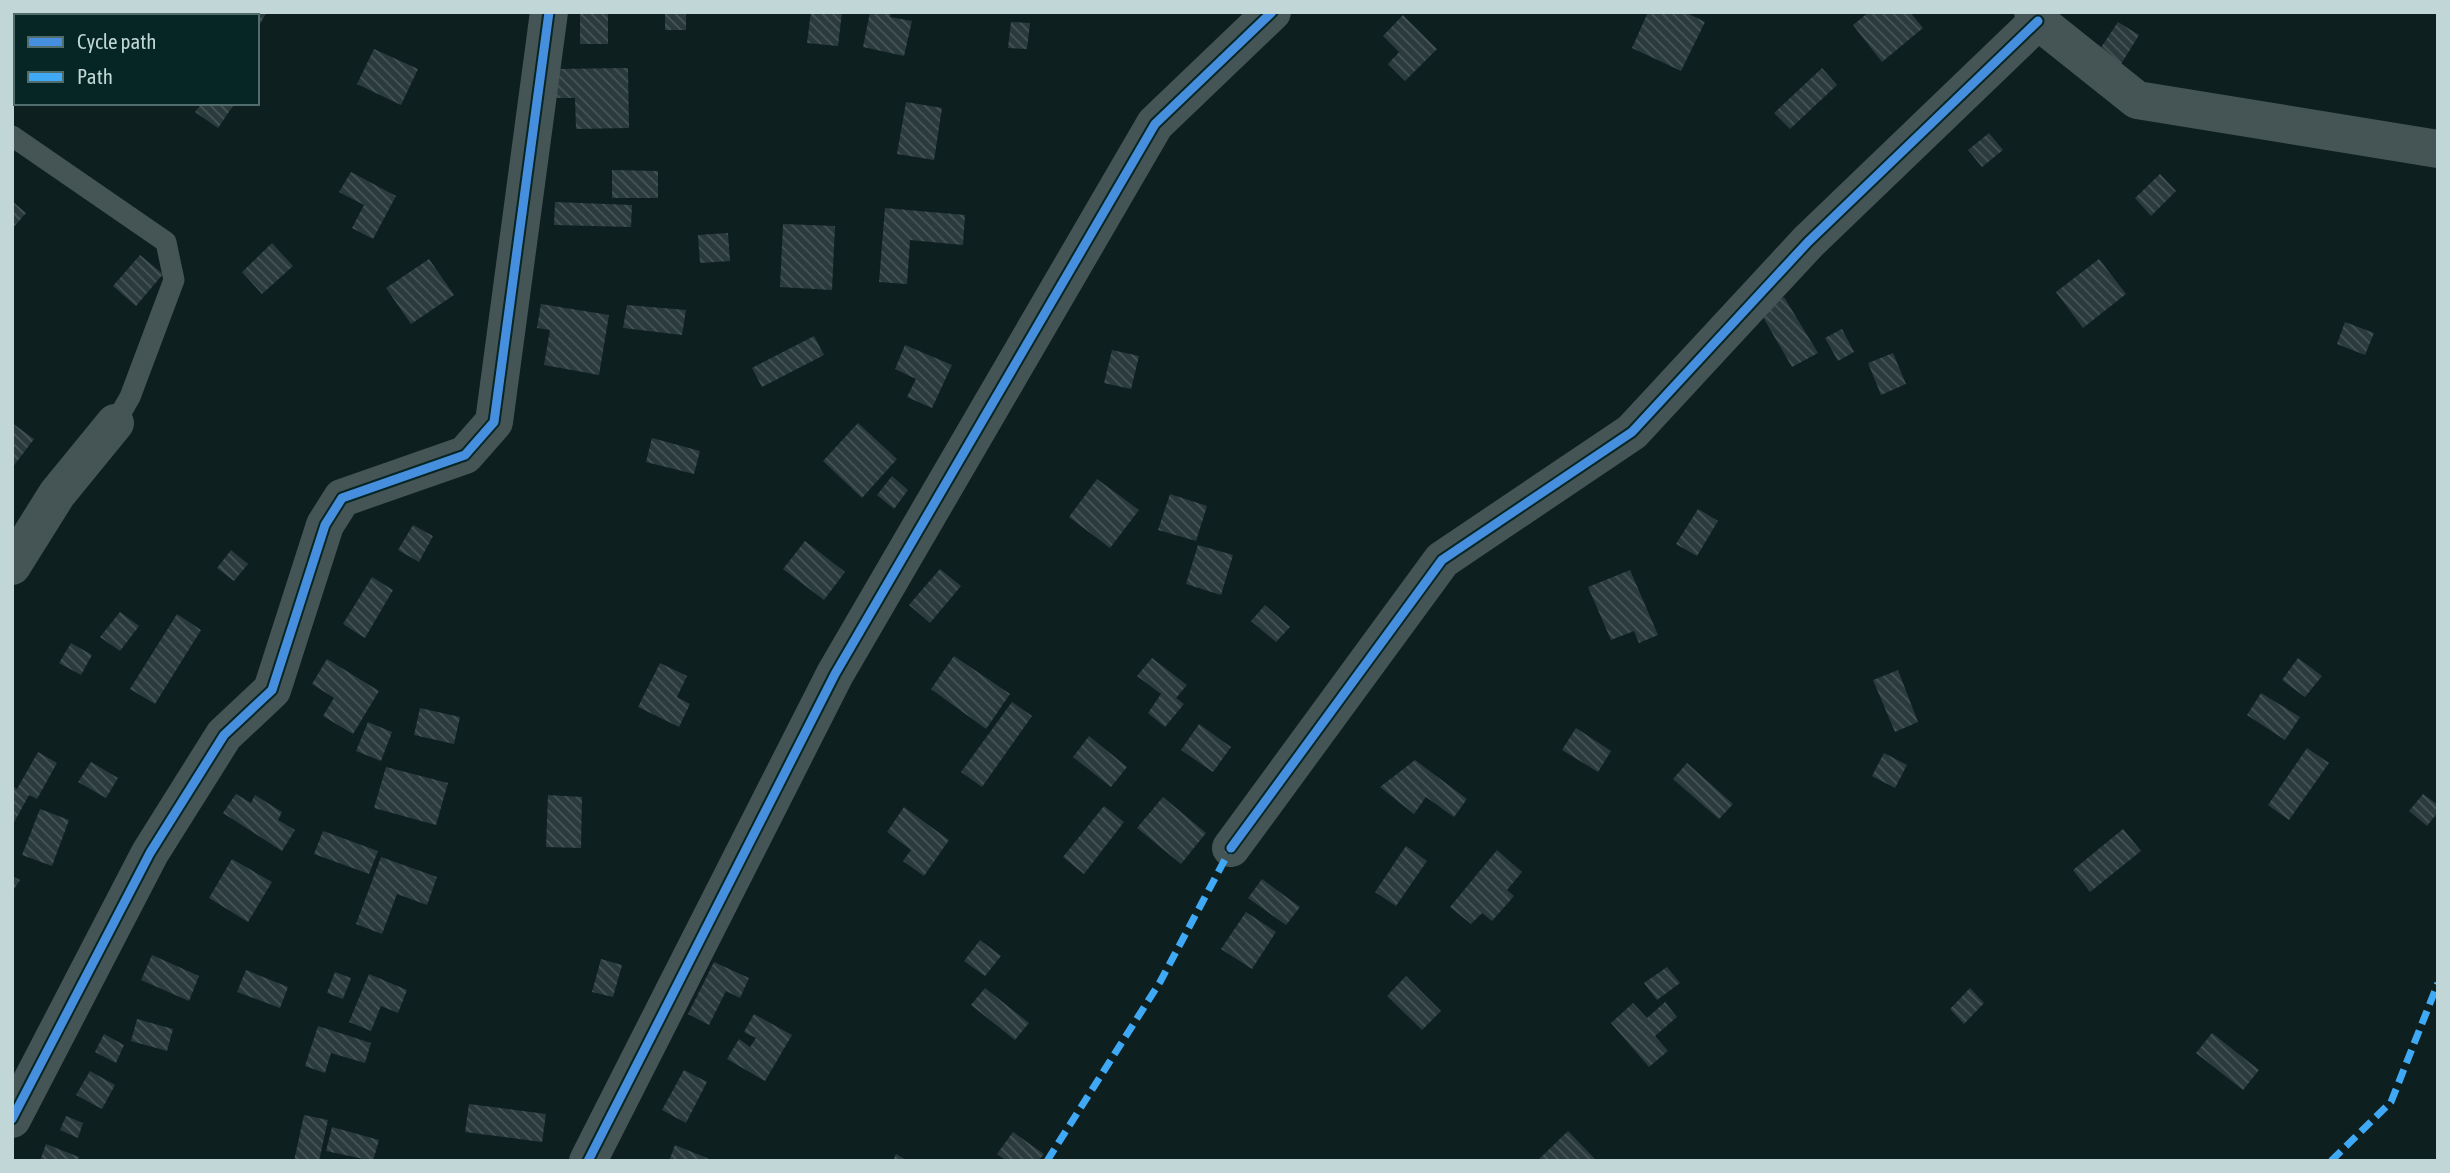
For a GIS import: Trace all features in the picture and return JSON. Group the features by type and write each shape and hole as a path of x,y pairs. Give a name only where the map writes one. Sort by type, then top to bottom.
{"street":[{"path":"12,1119 150,853 224,735 272,690 325,525 342,498 465,455 494,422 549,12"},
{"path":"588,1161 835,674 1155,124 1272,12"},
{"path":"1231,848 1442,560 1632,432 1808,242 2035,16 2137,100 2438,149"},
{"path":"12,566 57,494 116,423"}],"lane":[{"path":"12,136 166,242 174,279 130,397 116,423"}],"building":[{"path":"46,12 73,12 72,14"},
{"path":"267,12 259,26 259,14 208,14"},
{"path":"580,12 608,12 608,44 580,44"},
{"path":"665,12 686,12 686,30 665,30"},
{"path":"811,12 842,12 838,46 807,43"},
{"path":"870,12 891,12 890,17 912,21 904,56 863,47"},
{"path":"1648,12 1685,12 1705,22 1681,71 1632,48"},
{"path":"1869,12 1910,12 1923,28 1882,62 1853,25"},
{"path":"1403,15 1437,49 1405,81 1388,64 1399,52 1383,36"},
{"path":"1011,22 1030,23 1027,49 1008,48"},
{"path":"2118,22 2139,35 2118,69 2096,55"},
{"path":"374,49 418,69 401,105 357,84"},
{"path":"628,68 629,128 576,129 575,98 556,98 556,69"},
{"path":"1822,68 1837,85 1790,129 1774,113"},
{"path":"906,102 942,108 934,160 897,154"},
{"path":"200,105 234,105 218,128 195,112"},
{"path":"1989,133 2003,150 1982,167 1968,150"},
{"path":"612,170 658,171 658,198 612,198"},
{"path":"351,172 396,196 373,239 352,228 364,205 339,192"},
{"path":"2160,174 2176,191 2151,216 2135,198"},
{"path":"12,201 26,213 12,229"},
{"path":"555,202 632,205 631,227 554,225"},
{"path":"885,208 965,215 963,245 910,240 907,284 879,282"},
{"path":"783,224 835,226 832,290 780,287"},
{"path":"728,233 730,261 700,263 698,235"},
{"path":"272,243 293,266 262,294 242,272"},
{"path":"140,255 163,274 136,306 113,286"},
{"path":"429,259 454,295 411,324 386,288"},
{"path":"2099,259 2126,294 2083,328 2056,292"},
{"path":"1784,297 1818,353 1792,367 1760,312"},
{"path":"541,304 609,315 599,375 544,365 550,330 537,328"},
{"path":"627,305 686,310 682,335 623,328"},
{"path":"2345,322 2374,333 2365,355 2337,344"},
{"path":"1842,329 1854,352 1838,361 1825,338"},
{"path":"814,336 824,355 762,387 752,368"},
{"path":"905,345 952,365 932,408 907,397 916,379 895,369"},
{"path":"1112,350 1139,356 1131,389 1104,383"},
{"path":"1893,353 1906,384 1881,395 1868,363"},
{"path":"12,423 34,439 12,468"},
{"path":"858,423 897,459 862,498 823,461"},
{"path":"652,438 700,451 694,474 646,462"},
{"path":"892,476 908,490 894,509 877,495"},
{"path":"1097,479 1139,510 1110,548 1069,517"},
{"path":"1170,494 1207,506 1196,541 1158,530"},
{"path":"1698,509 1718,521 1697,556 1676,544"},
{"path":"413,525 433,536 419,562 398,550"},
{"path":"805,541 845,572 824,600 783,569"},
{"path":"1198,545 1233,555 1221,595 1186,584"},
{"path":"231,550 248,564 234,581 217,568"},
{"path":"940,569 961,586 930,623 909,605"},
{"path":"1630,570 1658,635 1639,643 1634,631 1611,640 1588,587"},
{"path":"372,577 393,590 365,638 343,624"},
{"path":"1265,605 1290,627 1276,642 1251,621"},
{"path":"120,612 139,626 120,651 100,637"},
{"path":"177,614 201,630 155,704 130,689"},
{"path":"71,643 92,655 81,675 59,663"},
{"path":"954,656 1010,694 986,729 931,689"},
{"path":"1152,658 1187,685 1176,698 1184,704 1165,727 1148,713 1161,694 1137,676"},
{"path":"2298,658 2322,676 2305,697 2282,680"},
{"path":"327,659 379,691 353,734 323,716 334,698 312,684"},
{"path":"660,663 687,676 677,697 690,704 679,727 638,707"},
{"path":"1898,670 1918,722 1895,732 1873,680"},
{"path":"2261,693 2300,717 2285,740 2247,715"},
{"path":"1012,702 1032,716 982,787 961,772"},
{"path":"420,708 460,717 454,744 414,735"},
{"path":"368,722 392,732 381,761 356,751"},
{"path":"1199,724 1231,747 1213,772 1181,750"},
{"path":"1576,728 1611,751 1598,772 1562,750"},
{"path":"1089,736 1127,767 1111,787 1073,757"},
{"path":"2307,748 2329,763 2289,820 2268,805"},
{"path":"38,752 57,763 37,799 29,795 12,826 12,786 17,789"},
{"path":"1884,753 1907,765 1895,788 1872,776"},
{"path":"1415,760 1467,799 1454,817 1426,797 1414,814 1380,787"},
{"path":"91,762 118,778 106,798 78,782"},
{"path":"1687,763 1733,804 1719,819 1673,779"},
{"path":"386,767 448,783 436,825 374,808"},
{"path":"236,794 251,803 255,795 282,812 278,820 295,830 282,851 223,813"},
{"path":"2423,794 2438,805 2438,812 2427,826 2409,811"},
{"path":"548,795 582,797 581,848 546,847"},
{"path":"1163,797 1206,833 1181,864 1137,828"},
{"path":"1104,806 1124,822 1084,874 1063,857"},
{"path":"904,807 949,840 924,876 903,861 911,850 887,832"},
{"path":"40,809 69,820 52,866 22,855"},
{"path":"2123,829 2141,851 2090,892 2073,870"},
{"path":"323,831 378,851 369,874 314,854"},
{"path":"1406,846 1427,861 1396,906 1375,892"},
{"path":"1497,850 1522,872 1507,890 1514,896 1492,921 1482,913 1471,924 1450,907"},
{"path":"381,857 437,877 427,905 397,894 382,934 356,924"},
{"path":"232,859 272,882 248,922 209,898"},
{"path":"12,876 20,880 12,892"},
{"path":"1262,879 1300,907 1286,925 1248,898"},
{"path":"1246,912 1276,932 1252,969 1221,949"},
{"path":"980,940 1001,956 985,976 964,961"},
{"path":"152,955 199,976 189,1001 141,980"},
{"path":"601,959 622,965 613,997 592,992"},
{"path":"714,962 749,978 740,998 726,991 709,1025 688,1014"},
{"path":"1667,967 1680,983 1657,1000 1644,983"},
{"path":"246,970 288,987 280,1008 237,992"},
{"path":"335,972 351,978 343,999 327,993"},
{"path":"369,974 407,990 398,1013 381,1006 371,1031 349,1022"},
{"path":"1406,976 1441,1011 1422,1030 1387,996"},
{"path":"985,988 1029,1023 1015,1040 971,1005"},
{"path":"1970,988 1984,1003 1964,1024 1950,1009"},
{"path":"1665,1002 1677,1017 1655,1036 1668,1051 1649,1067 1611,1023 1633,1003 1647,1018"},
{"path":"754,1014 792,1035 765,1081 727,1059 739,1039 750,1047 756,1038 744,1032"},
{"path":"137,1019 173,1029 167,1051 131,1041"},
{"path":"318,1026 371,1043 365,1063 331,1053 325,1073 305,1066"},
{"path":"2212,1033 2259,1070 2243,1090 2196,1053"},
{"path":"104,1034 124,1045 116,1063 95,1052"},
{"path":"684,1070 707,1082 686,1123 662,1110"},
{"path":"90,1071 115,1085 102,1109 76,1095"},
{"path":"469,1104 546,1114 542,1142 465,1132"},
{"path":"304,1115 328,1120 319,1161 294,1161"},
{"path":"66,1116 83,1123 78,1138 60,1130"},
{"path":"332,1127 379,1140 373,1161 326,1151"},
{"path":"1568,1131 1597,1161 1537,1161"},
{"path":"1013,1132 1044,1154 1038,1161 1007,1161 997,1154"},
{"path":"46,1144 79,1157 78,1161 40,1161"},
{"path":"675,1145 714,1161 669,1161"},
{"path":"896,1154 908,1161 893,1161"}],"marked path":[{"path":"1047,1161 1160,982 1231,848"},
{"path":"2331,1161 2391,1102 2438,983"}],"cycle path":[{"path":"12,1119 150,853 224,735 272,690 325,525 342,498 465,455 494,422 549,12"},
{"path":"588,1161 835,674 1155,124 1272,12"},
{"path":"1231,848 1442,560 1632,432 1808,242 2038,21"}]}
